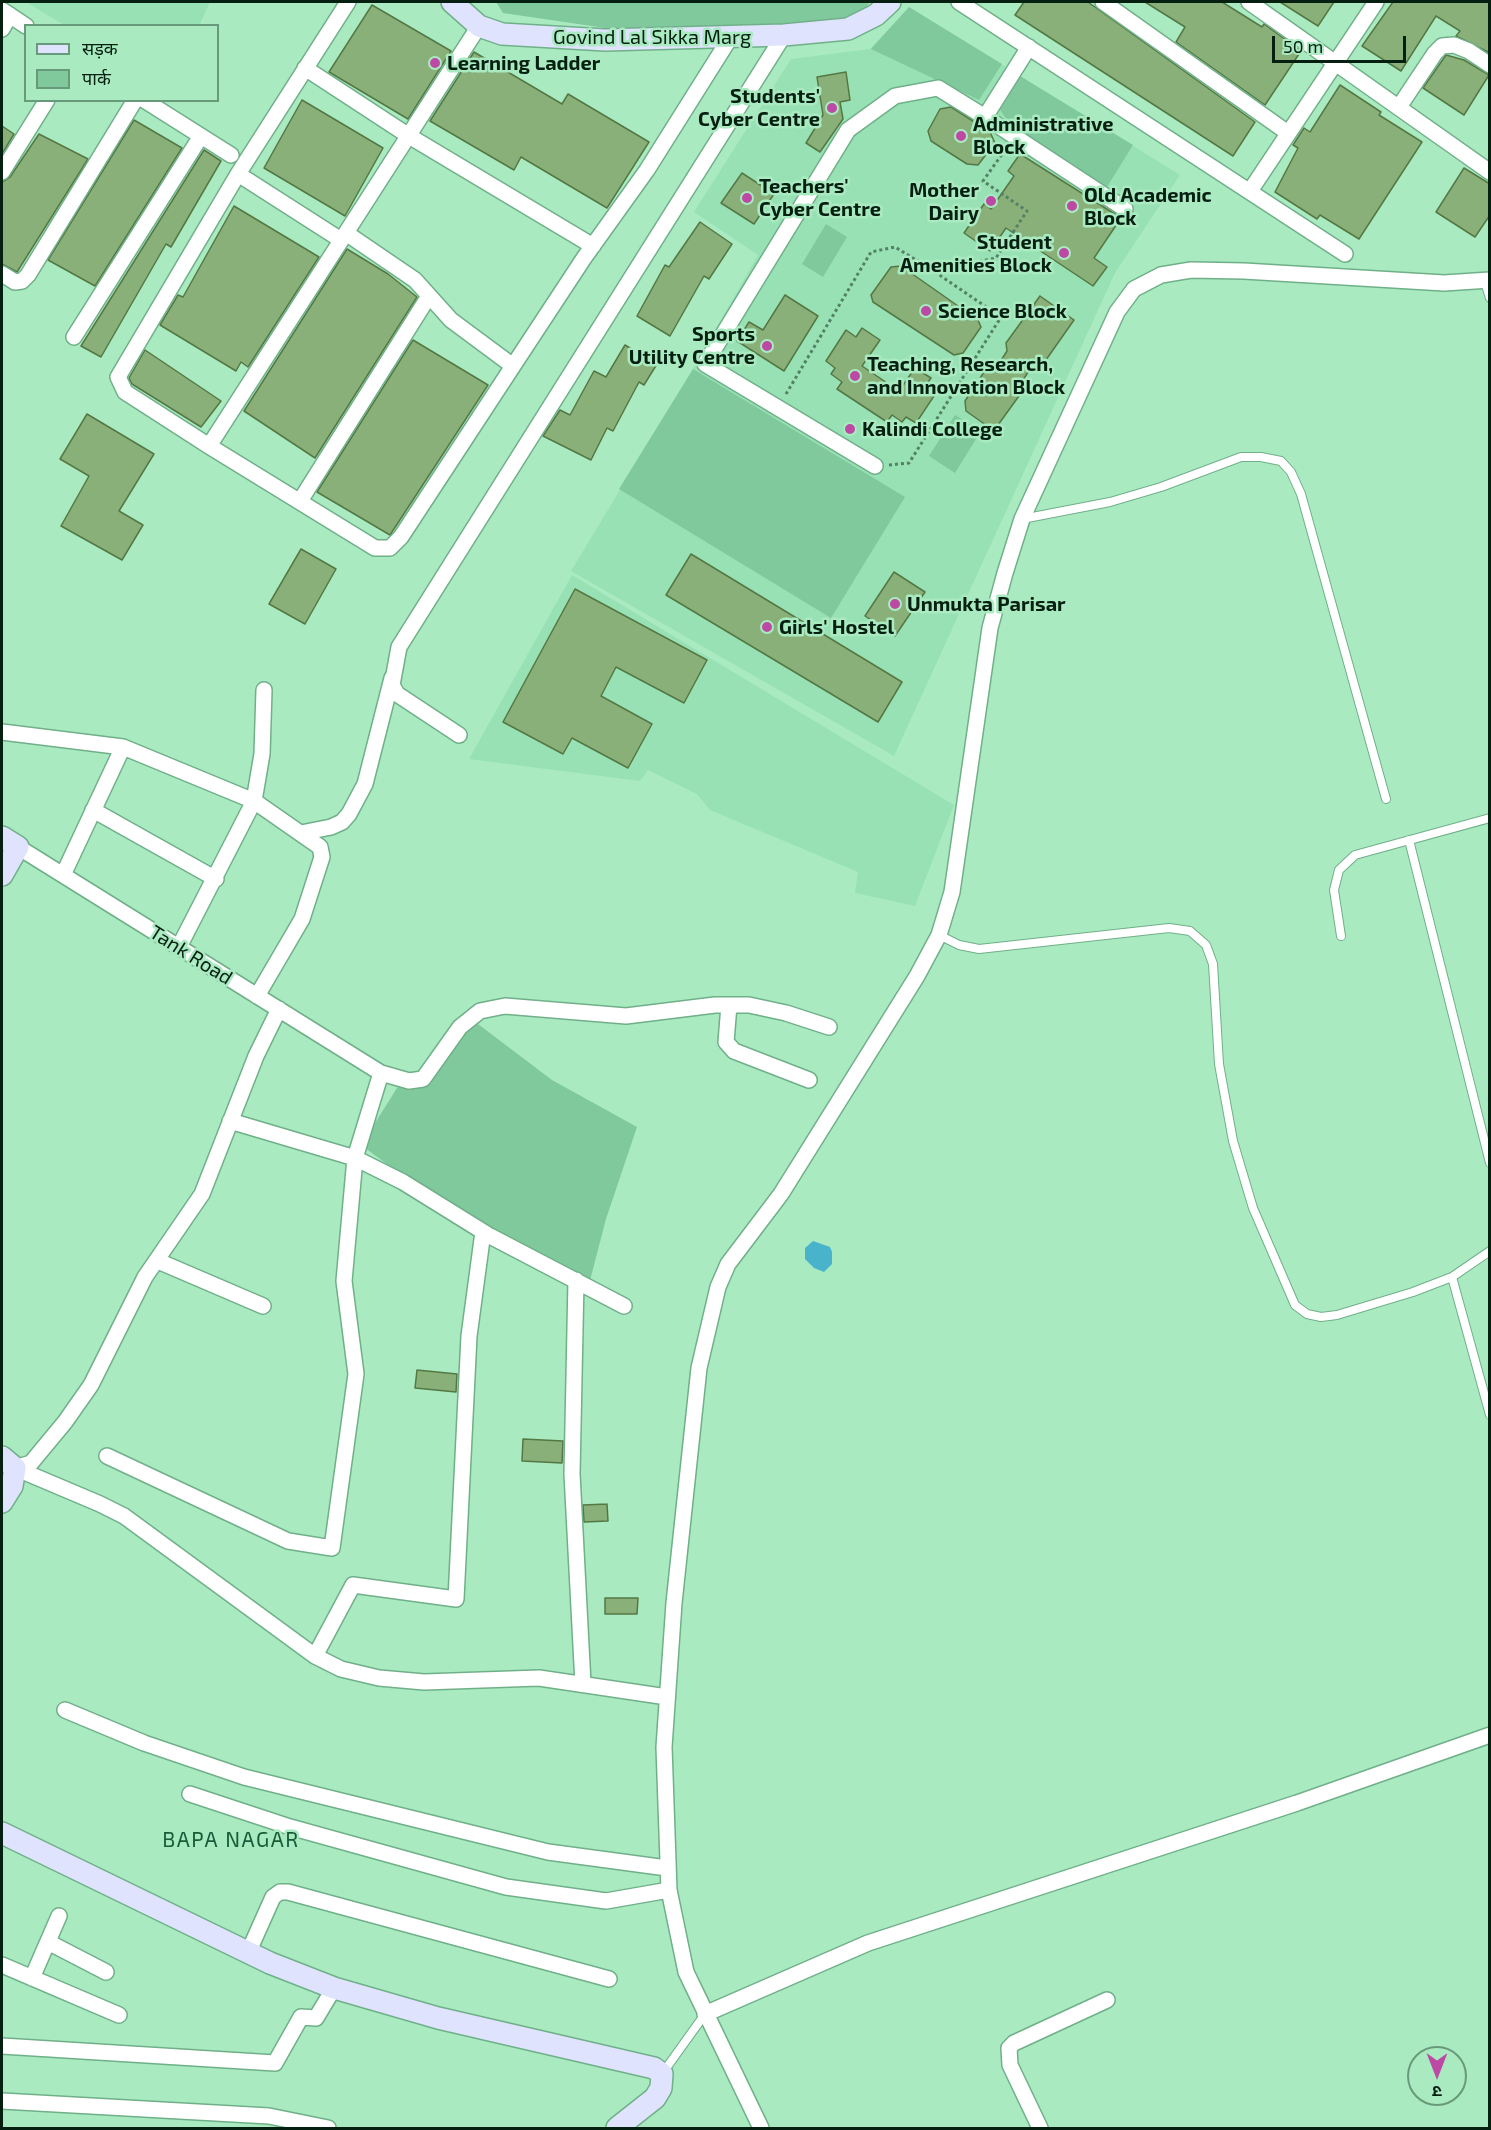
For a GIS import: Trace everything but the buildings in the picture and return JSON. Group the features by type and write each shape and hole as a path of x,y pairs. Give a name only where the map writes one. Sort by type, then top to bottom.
{"street":[{"path":"348,2 238,174 118,377 125,392 375,548 390,548 401,537 593,246 647,170 730,38"},
{"name":"Govind Lal Sikka Marg","path":"452,2 479,26 502,34 566,39 784,36 854,27 876,15 890,2"},
{"path":"959,2 1345,254"},
{"path":"1103,2 1288,133"},
{"path":"1249,2 1490,172"},
{"path":"1250,191 1376,2"},
{"path":"4,18 24,25"},
{"path":"209,446 479,26"},
{"path":"301,833 331,827 342,822 349,814 365,784 399,647 784,36"},
{"path":"1399,107 1435,53 1443,46 1454,45 1462,48 1490,64"},
{"path":"985,117 1029,47"},
{"path":"305,68 409,136 593,246"},
{"path":"875,466 705,364 848,130 896,96 938,88 1125,209"},
{"path":"2,172 46,102"},
{"path":"2,274 15,282 22,281 28,274 134,102"},
{"path":"147,102 231,155"},
{"path":"74,337 201,136"},
{"path":"238,174 415,279 451,320 513,366"},
{"path":"761,2128 686,1972 669,1890 664,1799 674,1603 699,1368 718,1287 728,1264 781,1194 917,976 939,935 952,892 962,834 990,628 1022,519 1117,312 1134,289 1161,275 1191,270 1443,283 1487,281"},
{"path":"300,501 429,296"},
{"path":"394,669 392,685 402,699 459,735"},
{"path":"179,947 216,879 254,801 262,754 264,690"},
{"path":"2,732 123,747 254,801 320,847 322,857 302,919 257,996"},
{"path":"63,875 123,747"},
{"path":"93,810 216,879"},
{"path":"2,875 10,842"},
{"name":"Tank Road","path":"10,842 381,1073 409,1082 423,1079 460,1027 480,1011 505,1006 626,1016 749,1005 786,1013 829,1027"},
{"path":"729,1005 726,1042 734,1051 809,1080"},
{"path":"8,1463 30,1463 65,1422 91,1385 145,1277 202,1194 230,1121 279,1009"},
{"path":"107,1456 288,1541 332,1548 356,1374 344,1281 355,1158 381,1073"},
{"path":"230,1121 355,1158 403,1182 483,1232 624,1306"},
{"path":"315,1656 353,1586 456,1599 469,1336 483,1232"},
{"path":"158,1261 263,1306"},
{"path":"576,1280 572,1474 583,1684"},
{"path":"8,1463 100,1503 124,1516 163,1542 315,1656 353,1673 407,1682 539,1678 668,1697"},
{"path":"2,1502 12,1486 8,1463"},
{"path":"65,1710 144,1743 244,1777 548,1852 668,1868"},
{"path":"705,2014 868,1943 1297,1803 1490,1735"},
{"path":"190,1794 291,1827 506,1887 606,1901 669,1890"},
{"path":"2,1833 248,1953 334,1988 449,2021 658,2071 662,2088 655,2098 617,2128"},
{"path":"248,1953 273,1897 280,1892 288,1892 609,1979"},
{"path":"32,1978 59,1916"},
{"path":"48,1942 106,1972"},
{"path":"2,1965 119,2015"},
{"path":"2,2046 275,2063 301,2017 316,2018 334,1988"},
{"path":"1040,2128 1010,2065 1009,2048 1014,2043 1107,2000"},
{"path":"2,2101 269,2116 328,2128"}],"lane":[{"path":"1487,281 1490,298"},
{"path":"1022,519 1110,502 1161,487 1241,457 1261,457 1281,461 1292,472 1301,494 1386,799"},
{"path":"1341,936 1334,890 1339,870 1355,855 1490,818"},
{"path":"1409,840 1490,1163"},
{"path":"939,935 959,945 979,950 1170,928 1190,932 1206,945 1213,964 1219,1064 1233,1141 1253,1208 1295,1305 1306,1314 1321,1317 1337,1315 1413,1293 1452,1277 1490,1251"},
{"path":"1452,1277 1490,1415"},
{"path":"658,2071 705,2014"}],"path":[{"path":"934,271 996,258 1027,211 983,181 1015,136"},
{"path":"778,407 871,252 895,247 1001,317 909,463 875,466"}],"shaded area":[{"path":"26,2 210,2 200,24 62,24"},
{"name":"Kalindi College","path":"909,7 1180,175 1115,273 894,756 571,571 693,369 758,255 694,212 791,59 870,49"},
{"path":"572,575 954,805 915,906 855,893 858,872 710,810 697,794 648,770 640,781 469,759"}],"green space":[{"path":"496,2 870,2 859,18 653,35 503,13"},
{"path":"909,7 1002,64 979,100 871,49"},
{"path":"1020,76 1133,145 1107,187 1011,125 1000,110"},
{"path":"826,224 847,237 823,277 802,264"},
{"path":"693,369 905,497 831,618 619,489"},
{"path":"955,415 981,431 955,473 929,456"},
{"path":"470,1018 552,1080 637,1127 606,1219 588,1288 482,1234 361,1145 404,1077 422,1080"}],"water":[{"path":"813,1241 830,1247 832,1252 832,1264 824,1272 814,1268 805,1259 805,1248"}],"place":[{"name":"Learning Ladder","path":"435,63"},
{"name":"Students' Cyber Centre","path":"832,108"},
{"name":"Administrative Block","path":"961,136"},
{"name":"Teachers' Cyber Centre","path":"747,198"},
{"name":"Mother Dairy","path":"991,201"},
{"name":"Old Academic Block","path":"1072,206"},
{"name":"Student Amenities Block","path":"1064,253"},
{"name":"Science Block","path":"926,311"},
{"name":"Sports Utility Centre","path":"767,346"},
{"name":"Teaching, Research, and Innovation Block","path":"855,376"},
{"name":"Kalindi College","path":"850,429"},
{"name":"Unmukta Parisar","path":"895,604"},
{"name":"Girls' Hostel","path":"767,627"}],"district":[{"name":"BAPA NAGAR","path":"231,1840"}]}
